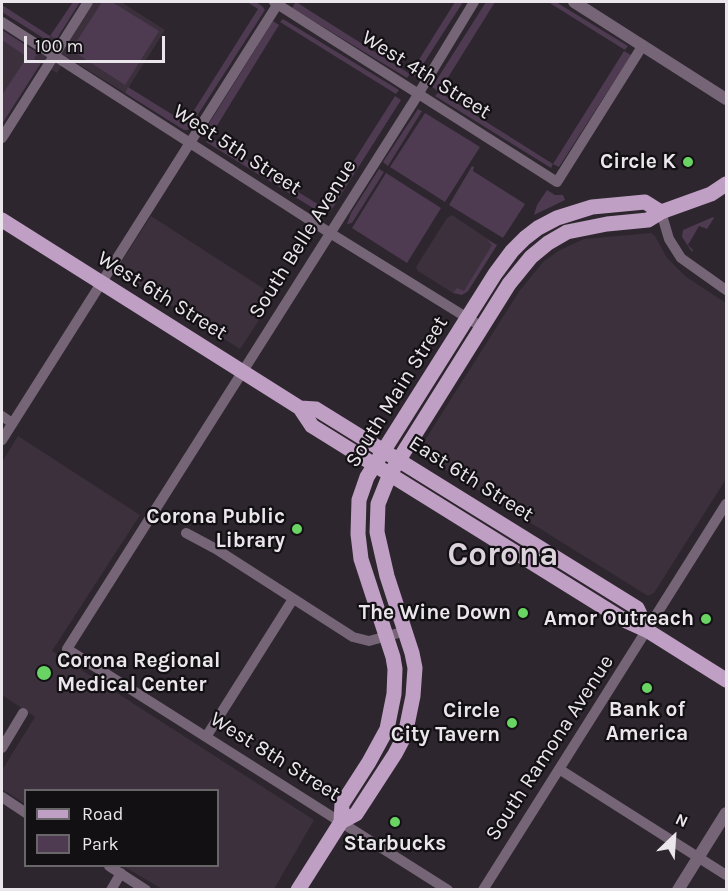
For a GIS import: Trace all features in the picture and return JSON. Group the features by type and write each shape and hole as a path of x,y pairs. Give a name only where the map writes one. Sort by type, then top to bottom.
{"main road":[{"name":"South Main Street","path":"340,822 356,814 405,735 413,696 415,668 406,631 387,576 377,532 378,504 390,474 399,459 516,274 531,257 548,243 567,232 607,224 648,220 661,212 711,194 726,183"},
{"name":"South Main Street","path":"298,890 340,822 342,804 387,729 394,694 395,669 387,636 361,559 358,534 359,500 367,477 382,450 506,259 525,238 545,223 592,207 645,202 661,212"},
{"name":"West 6th Street","path":"2,220 300,408 312,426 374,464"},
{"name":"West 6th Street","path":"300,408 316,410 382,450"},
{"name":"East 6th Street","path":"382,450 637,609 648,630"},
{"name":"East 6th Street","path":"374,464 624,620 648,630 726,680"}],"street":[{"path":"2,138 88,2"},
{"path":"2,440 277,2"},
{"name":"West 4th Street","path":"277,2 557,182 643,45"},
{"name":"South Belle Avenue","path":"68,649 474,2"},
{"path":"574,2 726,99"},
{"name":"West 5th Street","path":"2,22 330,233 482,327"},
{"path":"661,212 669,239 681,258 726,290"},
{"path":"2,416 12,423"},
{"name":"South Ramona Avenue","path":"483,890 726,504"},
{"path":"186,533 216,549 353,637 369,641 406,631"},
{"path":"206,736 293,599"},
{"name":"West 8th Street","path":"68,649 448,890"},
{"path":"2,748 23,713"},
{"path":"559,769 726,875"},
{"path":"2,797 24,812"},
{"path":"678,890 726,813"},
{"path":"111,867 146,890"},
{"path":"111,890 121,873"}],"shaded area":[{"path":"94,2 121,2 165,30 125,93 67,57 57,73 40,63 5,119 2,117 2,30 39,54 51,36 66,45"},
{"path":"452,215 497,245 464,294 453,293 418,271 416,267 447,218"},
{"path":"151,216 275,296 240,349 115,271"},
{"path":"651,233 667,258 685,276 726,303 726,479 654,593 648,596 425,457 420,448 520,290 544,261 560,250 584,239"},
{"name":"Corona Regional Medical Center","path":"18,436 140,515 52,651 314,820 274,889 162,889 125,867 219,867 219,789 24,789 24,803 2,789 2,770 35,717 2,695 2,462"}],"green space":[{"path":"73,2 80,2 56,40 51,36 48,41 2,12 2,5 50,36"},
{"path":"102,2 112,2 159,31 125,85 71,50"},
{"path":"247,2 256,2 265,10 188,130 184,130 125,93 128,87 186,123 258,9"},
{"path":"293,2 296,2 410,74 407,78 292,8 295,3"},
{"path":"455,2 463,2 415,77 410,74"},
{"path":"486,2 495,2 439,92 432,87"},
{"path":"548,2 556,2 628,46 625,50"},
{"path":"283,19 399,90 396,94 280,22"},
{"path":"273,21 279,25 210,137 324,208 321,213 206,142 209,137 203,133"},
{"path":"2,30 38,53 34,59 41,63 2,124 2,95 27,57 2,40"},
{"path":"624,51 631,55 559,167 553,164"},
{"path":"439,92 553,164 551,168 435,96"},
{"path":"395,96 401,100 330,212 324,208"},
{"path":"418,109 422,111 388,166 383,162"},
{"path":"425,113 480,147 445,202 390,167"},
{"path":"472,166 473,171 525,204 503,238 449,205"},
{"path":"379,169 384,172 352,223 347,224 351,213"},
{"path":"386,173 441,208 407,263 352,228"},
{"path":"547,190 555,195 563,195 565,200 534,215 537,205"},
{"path":"713,217 707,229 699,226 688,245 693,250 692,252 682,237 683,230"},
{"path":"487,240 497,245 468,291 462,295 453,293 457,288 464,291 492,245"}],"place":[{"name":"Circle K","path":"688,162"},
{"name":"Corona Public Library","path":"297,529"},
{"name":"The Wine Down","path":"523,613"},
{"name":"Amor Outreach","path":"706,619"},
{"name":"Corona Regional Medical Center","path":"44,673"},
{"name":"Bank of America","path":"647,688"},
{"name":"Circle City Tavern","path":"512,723"},
{"name":"Starbucks","path":"395,822"}],"district":[{"name":"Corona","path":"503,556"}]}
